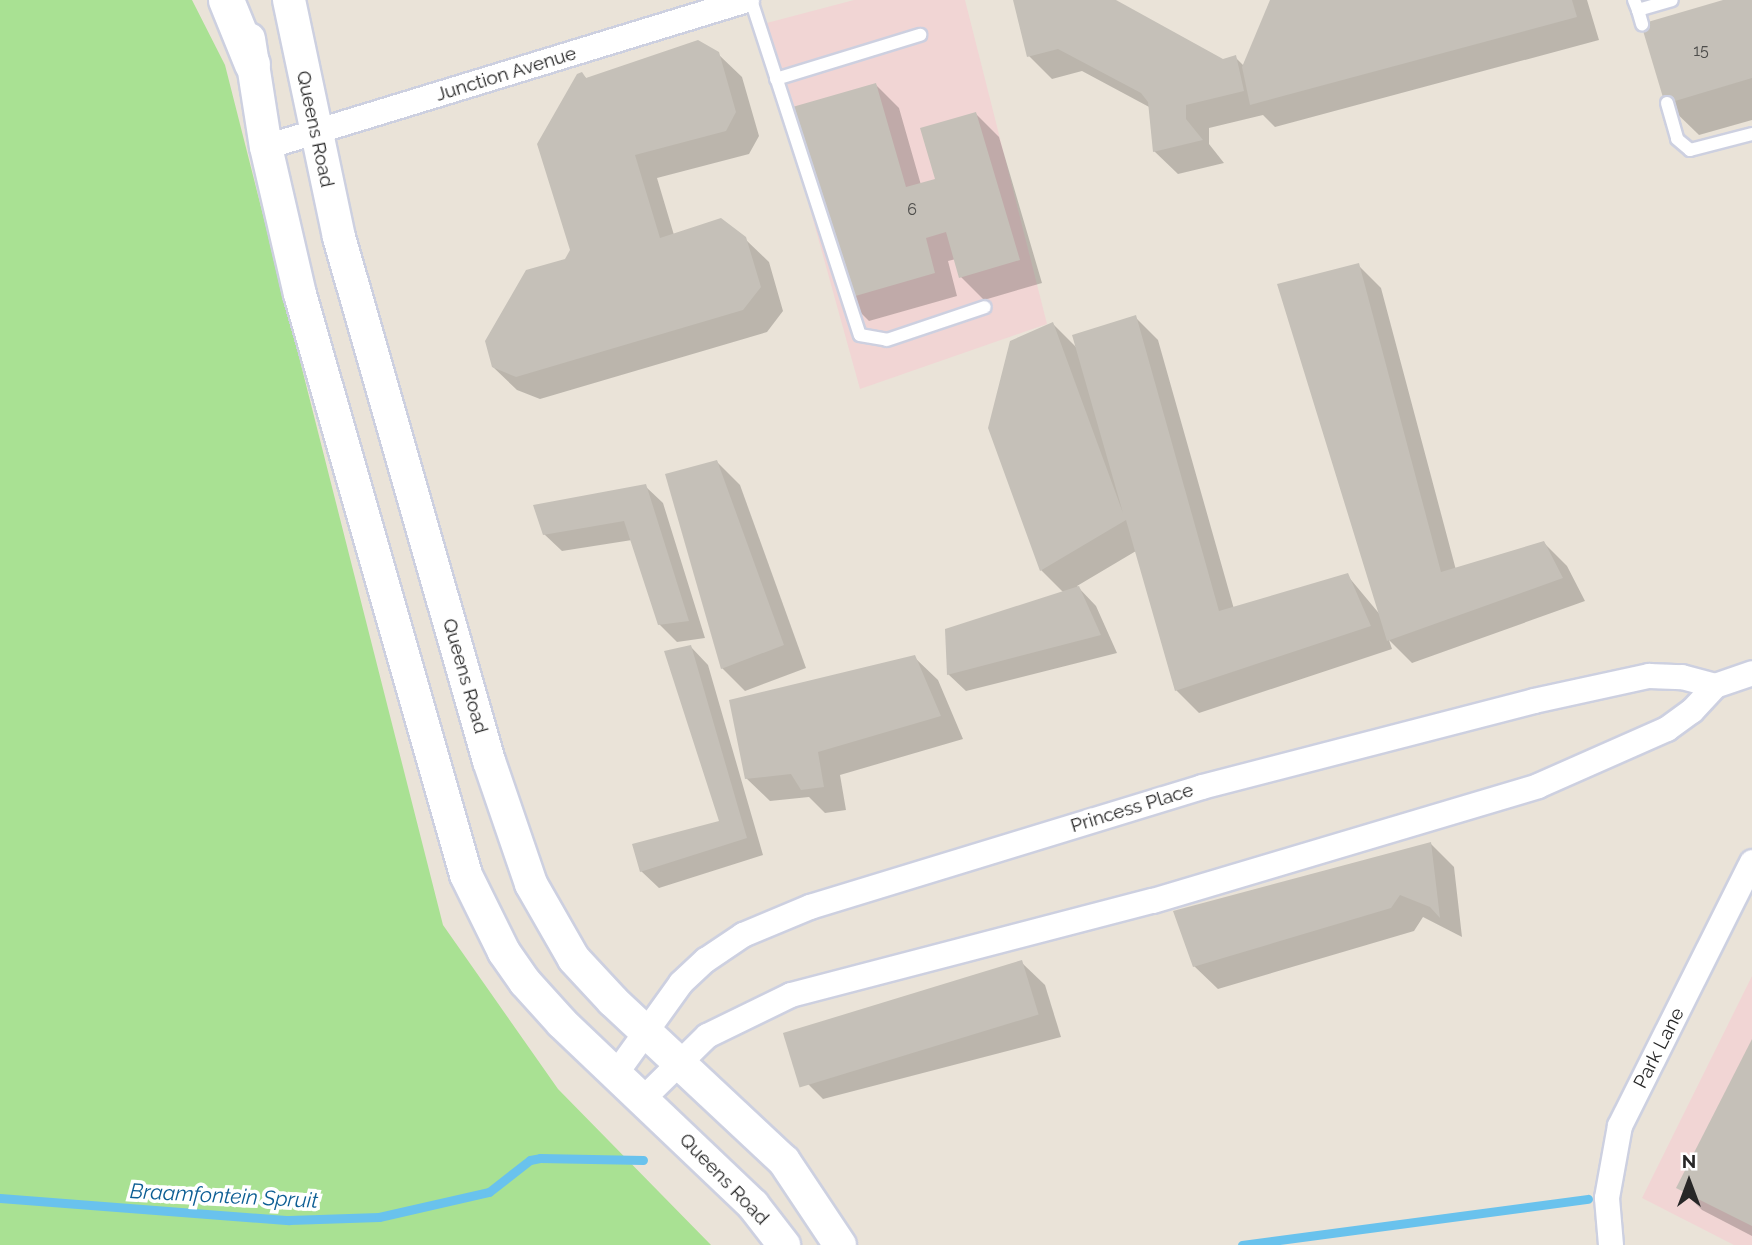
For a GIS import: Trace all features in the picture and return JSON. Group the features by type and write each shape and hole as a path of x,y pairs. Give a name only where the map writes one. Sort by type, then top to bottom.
{"main road":[{"path":"226,0 252,64"}],"street":[{"name":"Queens Road","path":"244,0 266,147 303,306 466,875 497,940 525,982 615,1075 753,1205 784,1245"},
{"name":"Queens Road","path":"289,0 313,131 428,550 531,884 574,959 647,1034 784,1161 841,1245"},
{"name":"Junction Avenue","path":"266,147 713,5 749,0"},
{"path":"643,1099 707,1036 791,995 1153,901 1538,786 1667,729 1692,711 1715,685 1751,675"},
{"name":"Princess Place","path":"615,1075 647,1034 681,983 706,960 743,935 810,907 1202,787 1534,701 1649,676 1682,677 1715,685"},
{"name":"Park Lane","path":"1611,1245 1607,1198 1620,1126 1752,862"}],"lane":[{"path":"749,0 860,335 887,340 985,307"},
{"path":"1642,24 1636,5 1672,0"},
{"path":"776,79 920,36"},
{"path":"1667,103 1677,139 1690,150 1752,134"}],"shaded area":[{"path":"854,0 965,0 1047,324 860,389 759,25"},
{"path":"1752,976 1752,1245 1734,1245 1642,1198"}],"green space":[{"path":"0,0 192,0 225,65 443,925 558,1089 711,1245 0,1245"}],"building":[{"path":"1013,0 1116,0 1223,59 1236,55 1244,91 1186,105 1186,119 1203,140 1153,152 1148,102 1141,93 1058,49 1027,57"},
{"path":"1270,0 1572,0 1577,17 1250,105 1242,67"},
{"path":"1723,0 1752,0 1752,78 1665,104 1641,24"},
{"path":"698,40 719,52 736,112 726,131 635,155 660,238 721,218 746,237 761,287 743,310 516,377 492,367 485,341 526,270 565,259 570,250 537,144 577,74 582,72 586,78"},
{"path":"876,83 906,187 935,179 920,128 976,112 1020,260 959,278 946,232 926,238 935,273 845,299 789,108"},
{"path":"1359,263 1441,572 1544,541 1563,578 1387,641 1277,284"},
{"path":"1136,315 1219,611 1348,573 1371,626 1175,691 1126,520 1040,571 988,428 1010,341 1053,322 1123,513 1072,335"},
{"path":"717,460 784,645 721,669 665,474"},
{"path":"646,484 689,621 658,625 624,521 543,535 533,505"},
{"path":"1079,586 1101,635 947,675 945,629"},
{"path":"691,645 747,838 640,872 632,844 719,821 664,651"},
{"path":"915,655 941,716 818,752 824,787 801,790 791,774 745,779 729,700"},
{"path":"1431,842 1440,918 1430,907 1400,895 1391,908 1193,967 1173,911"},
{"path":"1022,960 1039,1015 800,1088 783,1033"},
{"path":"1752,1039 1752,1226 1676,1188"}],"waterway":[{"name":"Braamfontein Spruit","path":"0,1198 289,1220 379,1217 489,1192 530,1160 643,1160"},
{"path":"1242,1245 1588,1199"}]}
